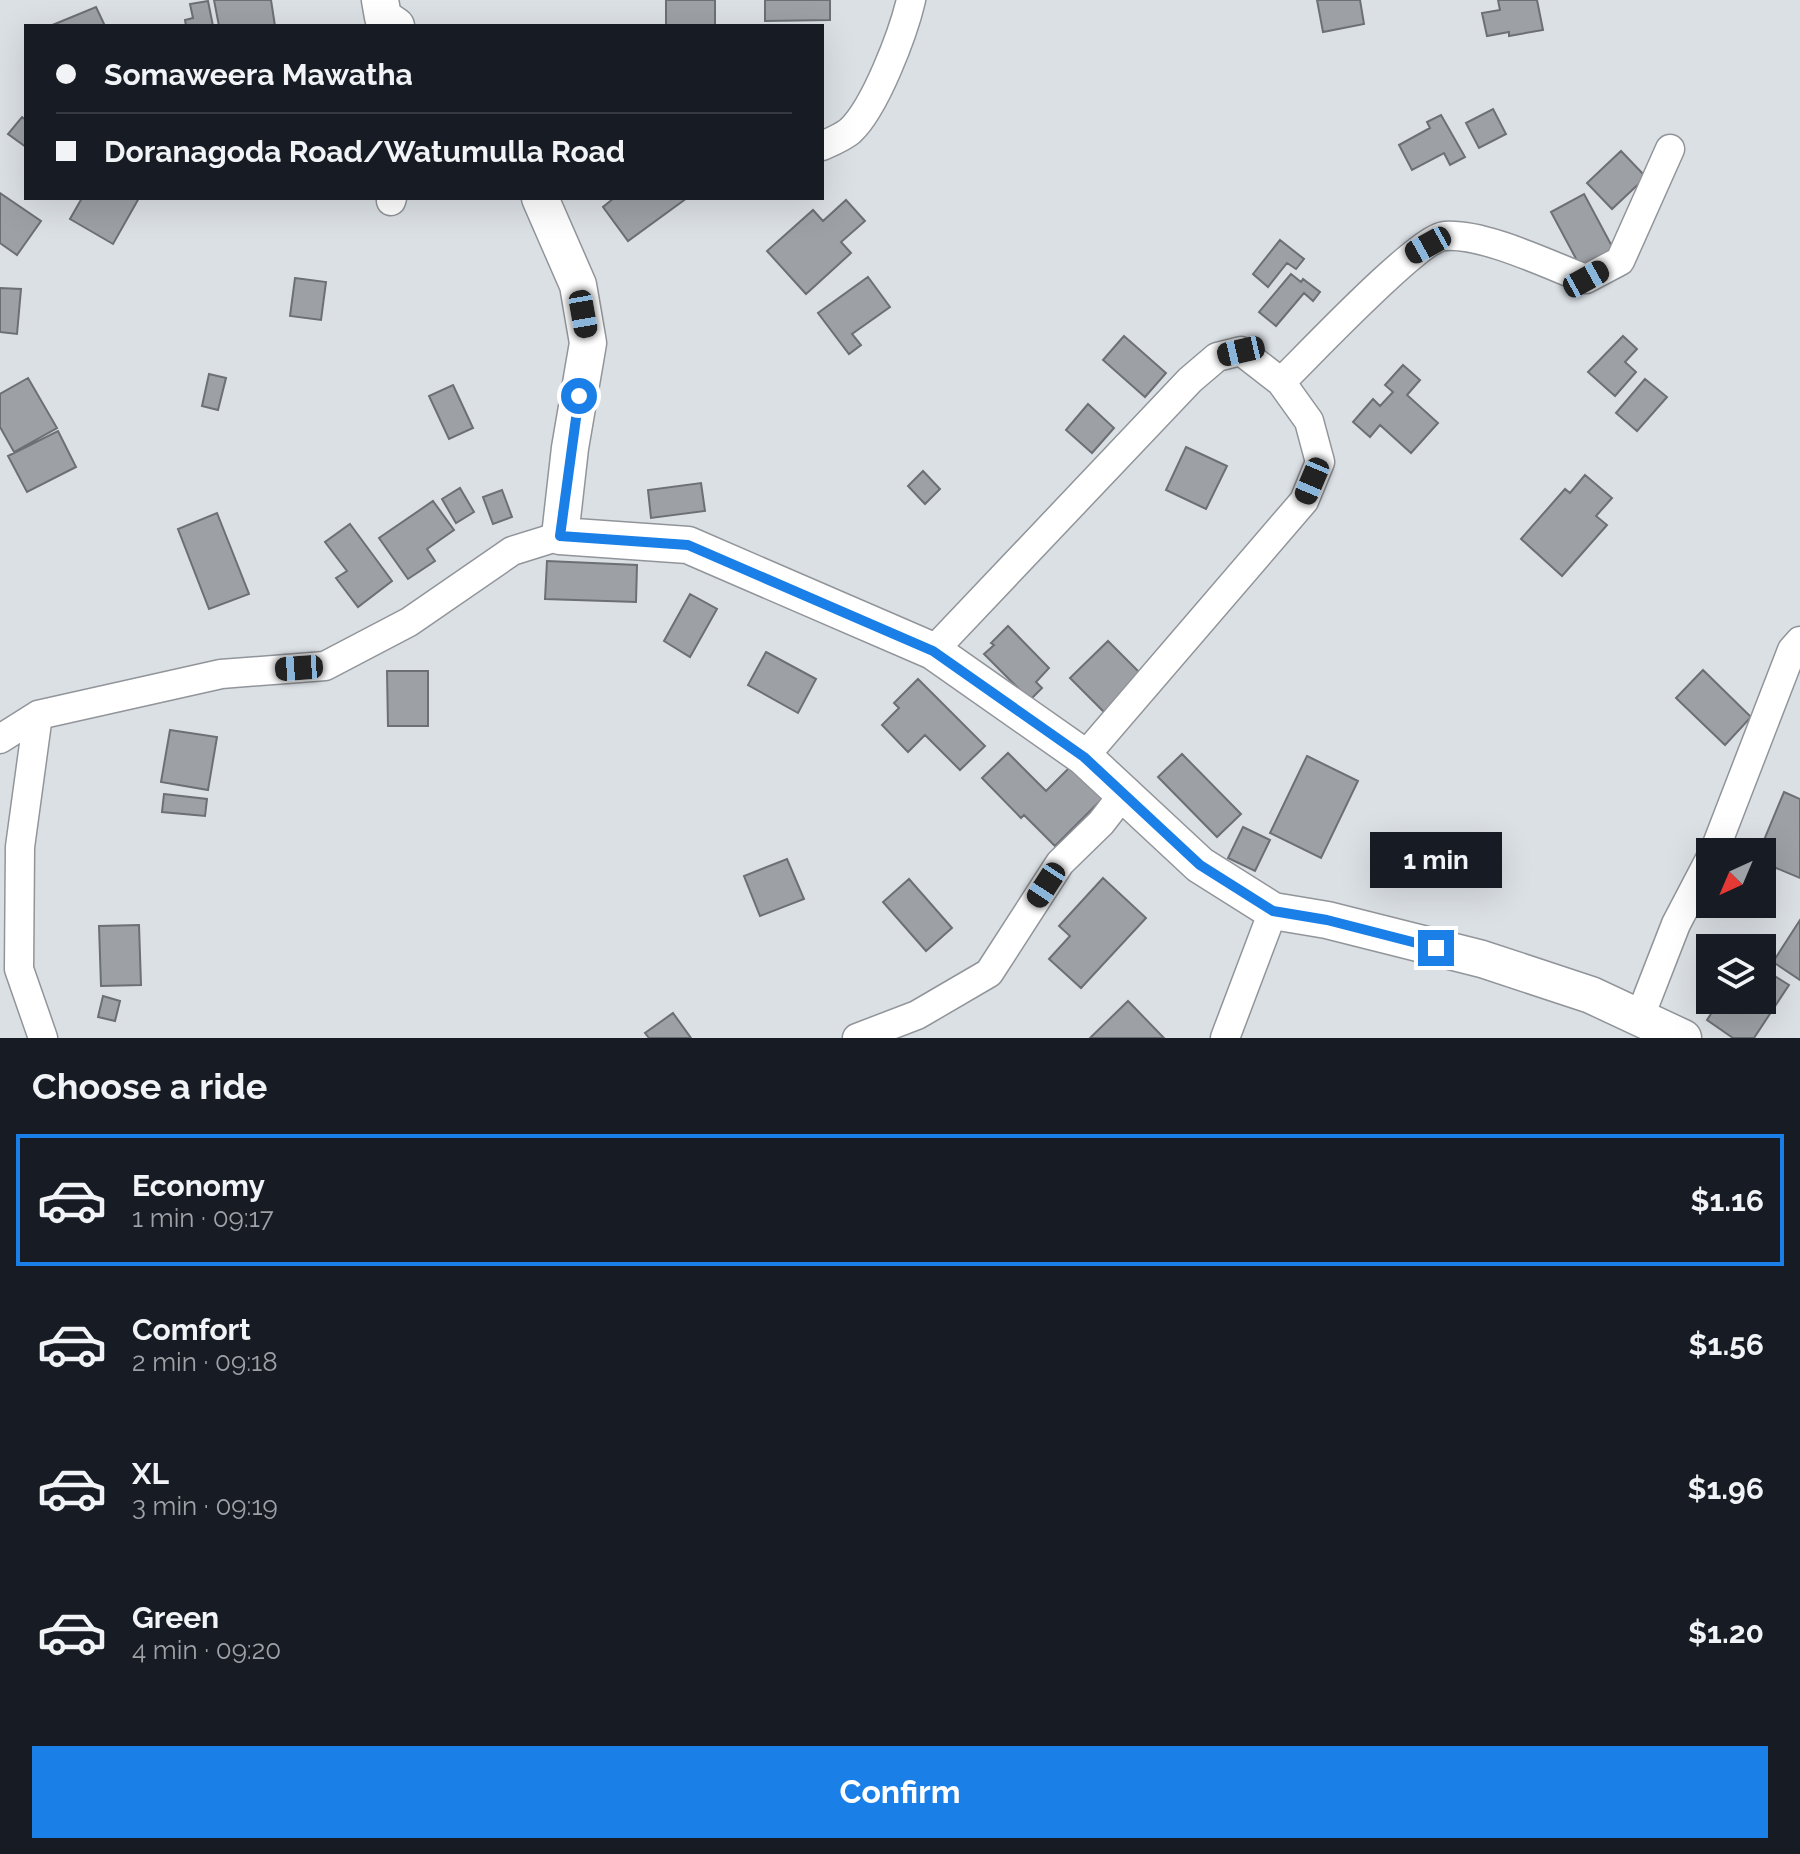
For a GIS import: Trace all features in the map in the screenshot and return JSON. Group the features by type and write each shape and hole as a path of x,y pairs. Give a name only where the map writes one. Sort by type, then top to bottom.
{"street":[{"path":"380,0 383,17 393,24"},
{"path":"824,145 849,131 869,106 906,20 911,0"},
{"path":"1281,382 1412,253 1443,236 1481,240 1586,279 1620,261 1670,149"},
{"path":"541,200 578,285 588,343 570,448 560,536"},
{"path":"933,651 1190,380 1217,357 1241,351 1281,382 1309,421 1320,462 1304,501 1084,757"},
{"path":"0,739 38,715 221,674 325,666 409,622 512,551 560,536 688,545 933,651 1084,757 1200,865 1273,911 1327,920 1482,959 1591,995 1683,1038"},
{"path":"1719,838 1792,650 1800,641"},
{"path":"38,715 20,847 19,969 43,1038"},
{"path":"857,1038 917,1015 989,973 1060,863 1101,823 1125,792"},
{"path":"1639,1019 1676,924 1696,886"},
{"path":"1225,1038 1273,911"}],"building":[{"path":"214,0 271,0 275,24 219,24"},
{"path":"666,0 715,0 715,24 666,24"},
{"path":"765,0 830,0 830,20 765,21"},
{"path":"1317,0 1360,0 1364,24 1323,32"},
{"path":"1498,0 1537,0 1543,30 1487,36 1482,13 1500,10"},
{"path":"208,1 213,24 186,24 185,20 193,18 190,4"},
{"path":"96,7 104,24 55,24"},
{"path":"1493,109 1506,134 1479,148 1466,123"},
{"path":"1441,115 1465,157 1450,165 1444,153 1412,170 1399,145 1430,128 1427,122"},
{"path":"22,117 24,118 24,146 8,134"},
{"path":"1621,151 1646,177 1612,209 1587,183"},
{"path":"0,193 41,221 17,255 0,243"},
{"path":"1584,194 1614,250 1581,268 1551,212"},
{"path":"81,200 138,200 113,244 70,219"},
{"path":"612,200 684,200 628,241 603,207"},
{"path":"846,200 865,221 841,242 851,253 806,294 767,251 813,210 823,221"},
{"path":"1280,240 1304,259 1296,269 1287,263 1268,287 1253,274"},
{"path":"1291,274 1320,292 1313,301 1304,293 1276,326 1259,312"},
{"path":"868,277 890,307 852,334 861,345 849,354 818,313"},
{"path":"295,278 326,282 321,320 290,316"},
{"path":"0,288 21,289 17,334 0,332"},
{"path":"1124,336 1166,373 1145,397 1103,360"},
{"path":"1623,336 1637,349 1625,362 1636,372 1615,396 1588,372"},
{"path":"1403,365 1420,380 1407,395 1438,423 1411,453 1380,425 1370,437 1353,422 1373,399 1380,406 1393,392 1385,385"},
{"path":"209,374 226,378 218,410 202,406"},
{"path":"28,378 57,428 14,452 0,427 0,394"},
{"path":"1645,379 1667,397 1637,431 1616,413"},
{"path":"453,385 473,428 449,439 429,396"},
{"path":"1088,404 1114,428 1092,453 1066,430"},
{"path":"58,431 76,467 27,492 8,456"},
{"path":"1186,447 1227,466 1206,509 1166,490"},
{"path":"923,471 940,489 925,504 908,486"},
{"path":"1585,475 1612,498 1596,516 1607,525 1562,576 1521,539 1565,489 1570,493"},
{"path":"701,483 705,511 651,518 648,490"},
{"path":"460,488 474,512 456,523 442,499"},
{"path":"502,490 512,517 493,524 483,497"},
{"path":"433,501 454,530 427,549 435,561 408,579 379,538"},
{"path":"217,513 249,594 209,609 178,529"},
{"path":"350,524 392,581 358,607 336,578 347,571 325,542"},
{"path":"547,561 637,565 636,602 545,599"},
{"path":"690,594 717,609 690,657 664,641"},
{"path":"1008,626 1049,668 1036,682 1042,688 1030,700 984,654"},
{"path":"1108,641 1142,675 1104,712 1070,678"},
{"path":"766,652 816,679 798,713 748,685"},
{"path":"1703,670 1751,717 1725,745 1676,698"},
{"path":"387,671 428,671 428,726 388,726"},
{"path":"918,679 985,746 960,770 925,735 908,752 882,725 899,708 894,703"},
{"path":"170,730 217,737 208,790 161,782"},
{"path":"1008,753 1046,791 1074,763 1106,795 1055,846 1024,815 1021,818 982,778"},
{"path":"1182,754 1241,814 1217,837 1158,777"},
{"path":"1307,756 1358,781 1321,858 1270,833"},
{"path":"1784,792 1800,799 1800,878 1776,868 1776,838 1765,838"},
{"path":"164,794 207,799 205,816 162,812"},
{"path":"1243,827 1270,840 1255,871 1228,858"},
{"path":"787,859 804,899 760,916 744,876"},
{"path":"1103,878 1146,918 1081,988 1049,959 1070,936 1059,926"},
{"path":"909,879 952,928 926,951 883,902"},
{"path":"1800,920 1800,980 1776,964 1776,957"},
{"path":"139,925 141,985 101,986 99,926"},
{"path":"1776,977 1789,985 1776,1005"},
{"path":"103,996 120,1001 115,1021 98,1017"},
{"path":"1128,1001 1164,1038 1090,1038"},
{"path":"673,1013 691,1038 649,1038 645,1033"},
{"path":"1711,1014 1770,1014 1754,1038 1733,1038 1707,1020"}],"route":[{"path":"579,396 560,536 688,545 933,651 1084,757 1200,865 1273,911 1327,920 1436,948"}]}
